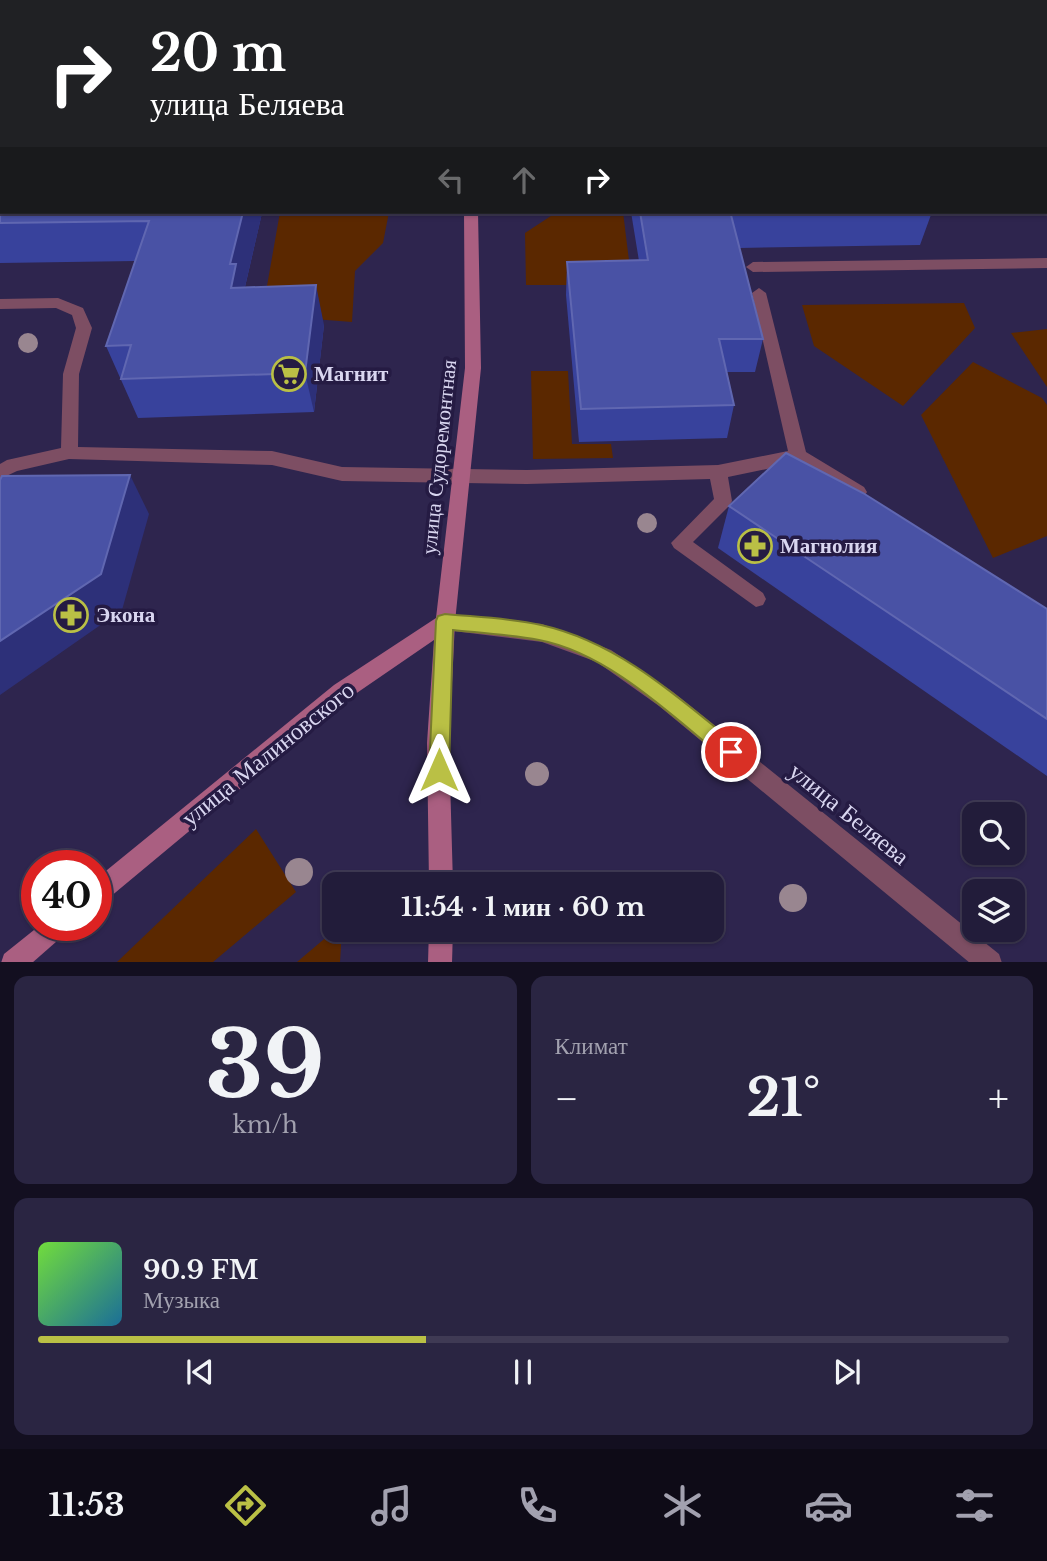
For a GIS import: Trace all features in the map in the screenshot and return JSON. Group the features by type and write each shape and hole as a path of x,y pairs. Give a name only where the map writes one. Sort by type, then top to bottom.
{"street":[{"name":"улица Судоремонтная","path":"441,872 438,743 445,621 464,475 473,368 471,214"},
{"path":"753,267 1047,263"},
{"path":"759,293 798,456"},
{"path":"0,304 58,303 78,312 84,328 71,374 69,453"},
{"path":"0,472 13,465 69,453 272,458 342,474 527,477 718,472 798,456 877,505"},
{"path":"718,472 723,500 680,543 756,599"},
{"name":"улица Малиновского","path":"112,881 341,692 445,621"},
{"name":"улица Беляева","path":"445,621 542,633 604,656 666,699 990,962"},
{"path":"13,962 39,941"},
{"path":"440,942 440,962"}],"shaded area":[{"path":"280,214 389,214 383,243 355,271 352,322 301,318 267,286"},
{"path":"554,214 623,214 632,285 526,285 525,233"},
{"path":"964,303 975,328 903,406 814,346 802,305"},
{"path":"1047,329 1047,387 1011,333"},
{"path":"973,362 1042,398 1047,405 1047,536 993,558 921,415"},
{"path":"531,371 568,371 572,444 611,444 613,458 533,459"},
{"path":"256,829 296,892 213,962 117,962"},
{"path":"322,941 341,942 340,962 297,962"}],"building":[{"path":"0,214 242,214 230,264 236,264 231,288 316,285 305,373 121,379 131,345 106,346 149,221 0,223"},
{"path":"640,214 797,214 731,215 763,339 719,339 734,405 581,409 567,262 648,260"},
{"path":"786,453 863,493 1047,609 1047,719 729,506"},
{"path":"130,475 101,574 0,641 2,476"}],"place":[{"name":"Магнит","path":"289,374"},
{"name":"Магнолия","path":"755,546"},
{"name":"Экона","path":"71,615"}],"route":[{"path":"439,770 445,621 542,633 604,656 666,699 731,752"}]}
